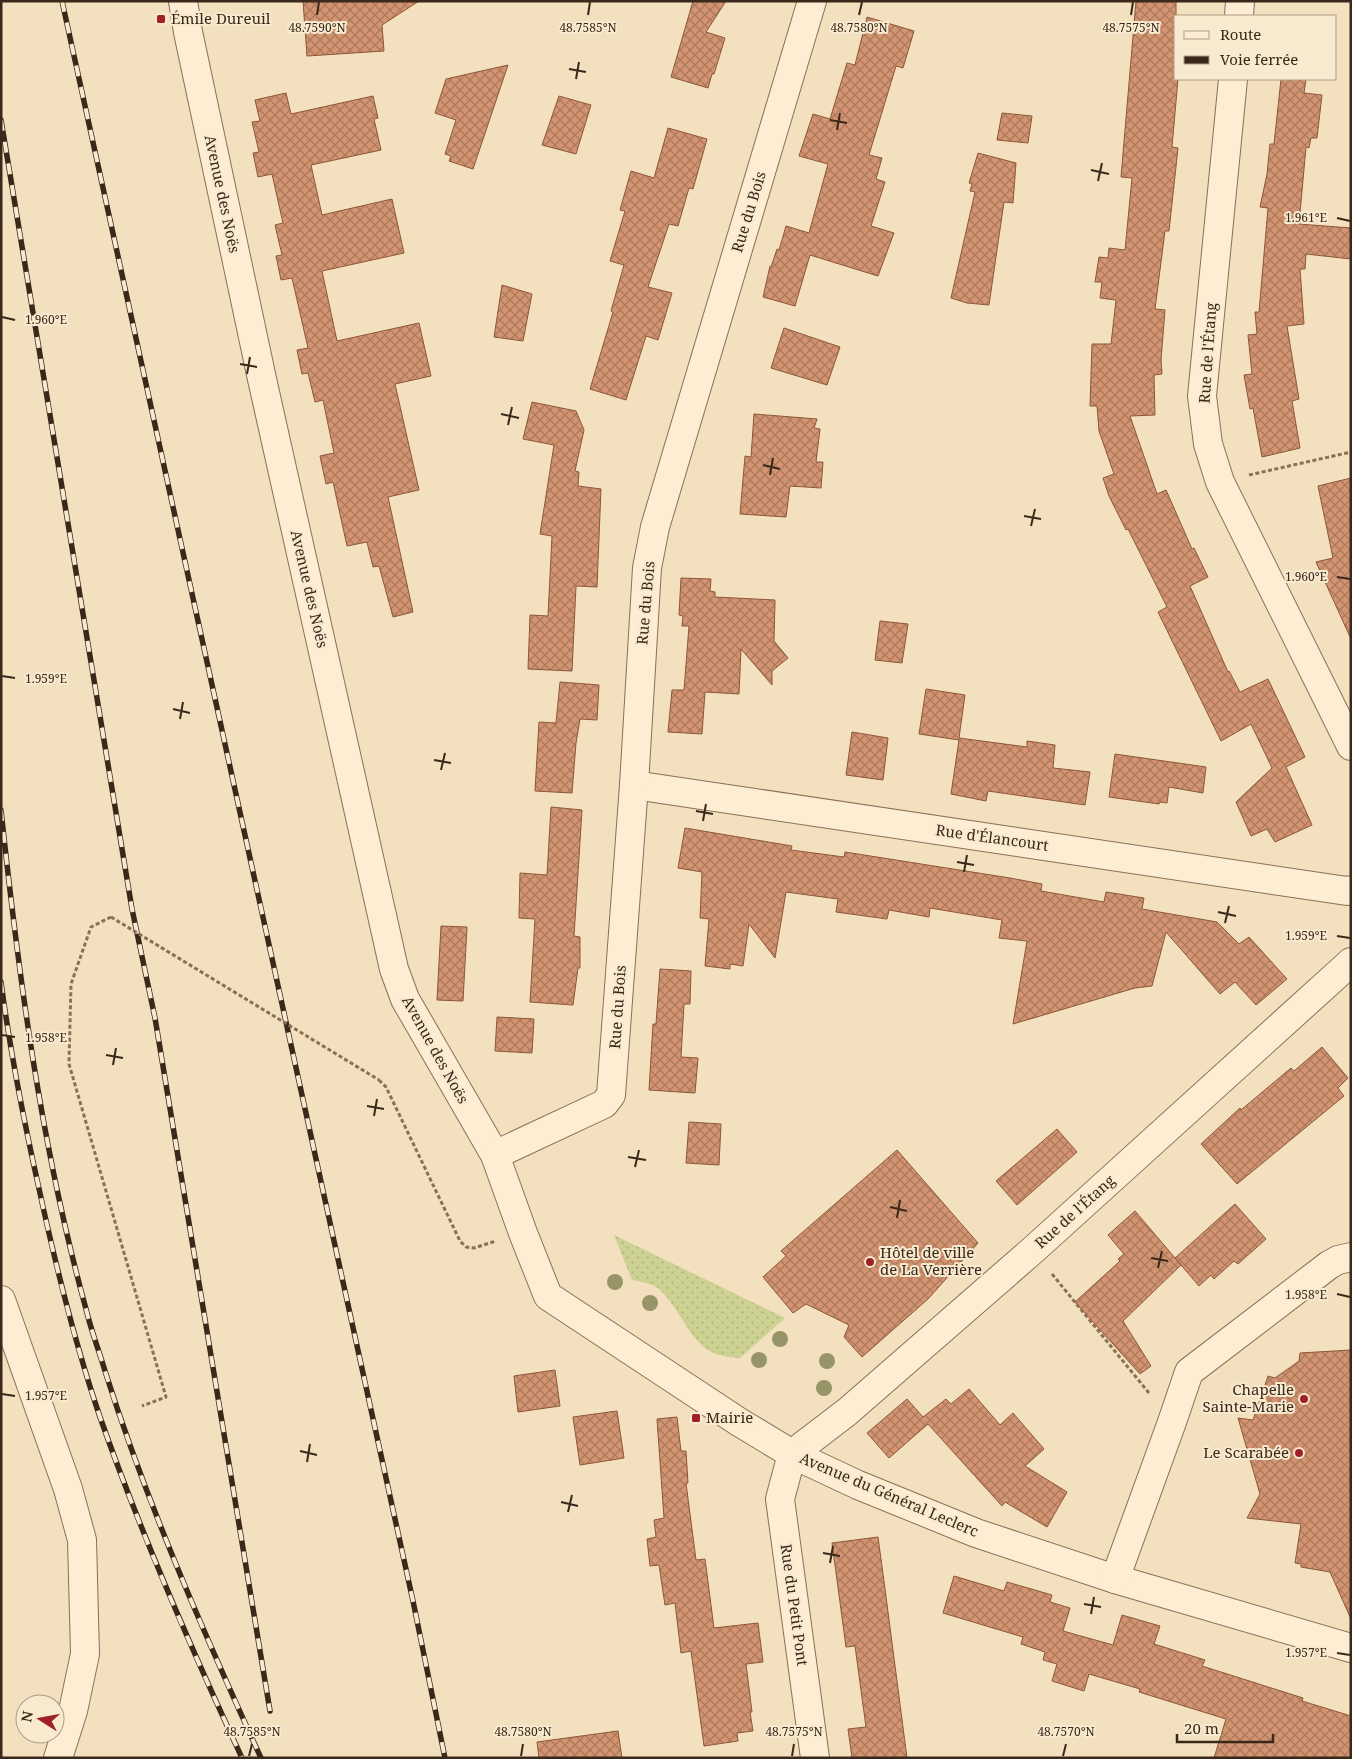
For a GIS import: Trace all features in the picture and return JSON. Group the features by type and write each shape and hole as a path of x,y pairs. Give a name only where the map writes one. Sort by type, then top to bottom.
{"street":[{"name":"Avenue des Noës","path":"183,1 262,379 394,969 405,999 496,1155"},
{"name":"Rue du Bois","path":"496,1155 604,1104 611,1095 634,785 646,568 655,527 812,1"},
{"path":"1239,15 1240,1"},
{"name":"Rue de l'Étang","path":"1233,80 1202,396 1208,444 1220,482 1351,746"},
{"name":"Rue d'Élancourt","path":"634,785 1346,891 1351,890"},
{"name":"Rue de l'Étang","path":"792,1454 847,1412 1033,1250 1351,962"},
{"name":"Avenue du Général Leclerc","path":"496,1155 523,1234 548,1296 739,1422 792,1454 858,1485 976,1533 1115,1579 1351,1648"},
{"path":"1115,1579 1189,1372 1329,1265 1338,1260 1351,1258"},
{"path":"1,1300 68,1489 82,1540 86,1654 73,1711 58,1758"},
{"name":"Rue du Petit Pont","path":"792,1454 780,1499 815,1758"}],"path":[{"path":"1220,482 1351,452"},
{"path":"142,1406 166,1397 69,1064 71,984 90,928 111,918 379,1080 386,1087 460,1241 466,1247 474,1248 523,1234"},
{"path":"1033,1250 1172,1422"}],"green space":[{"path":"614,1235 785,1318 740,1358 726,1357 714,1353 705,1348 691,1333 664,1294 655,1286 632,1280"}],"building":[{"path":"303,1 419,1 382,25 384,51 307,56"},
{"path":"693,1 726,1 706,32 725,38 708,88 671,77"},
{"path":"1136,1 1176,1 1176,15 1174,15 1174,80 1178,80 1172,147 1178,148 1169,231 1165,231 1155,309 1165,310 1161,360 1162,374 1154,375 1155,415 1130,416 1157,494 1166,490 1192,549 1194,548 1208,577 1190,586 1228,672 1240,692 1268,679 1305,757 1286,767 1312,825 1275,842 1267,829 1251,836 1236,802 1272,768 1251,724 1221,741 1158,612 1167,607 1128,529 1126,530 1109,496 1103,478 1114,474 1099,431 1097,406 1090,406 1092,344 1111,344 1116,300 1100,298 1102,282 1095,282 1099,257 1108,258 1109,248 1125,250 1132,178 1121,177"},
{"path":"867,17 914,31 903,68 896,66 869,155 882,158 876,179 885,182 871,226 894,233 878,276 810,255 795,306 763,297 770,266 777,249 779,250 786,226 809,233 828,164 799,156 813,114 830,119 847,63 855,65"},
{"path":"508,65 473,169 449,161 451,156 445,154 456,120 435,113 446,79"},
{"path":"1281,80 1306,80 1304,93 1322,95 1317,138 1311,138 1309,148 1306,147 1299,224 1351,228 1351,259 1306,254 1305,269 1300,269 1304,324 1287,326 1299,399 1292,401 1300,448 1262,457 1253,408 1250,409 1244,375 1252,374 1248,335 1257,334 1255,312 1259,312 1268,208 1260,207 1267,174 1270,144 1274,144"},
{"path":"286,93 291,114 373,96 378,118 374,119 381,150 311,165 322,215 392,199 404,253 322,271 337,341 419,323 431,376 395,384 419,490 388,497 413,612 393,617 379,566 373,567 367,542 347,546 333,482 326,484 320,456 334,453 323,400 315,402 308,373 302,374 297,350 308,348 292,278 281,280 276,256 282,255 275,225 283,223 272,174 258,177 253,153 259,152 252,122 260,121 255,100"},
{"path":"559,96 591,105 576,154 542,145"},
{"path":"1002,113 1032,116 1028,143 997,140"},
{"path":"668,128 707,139 693,189 689,188 678,226 669,224 648,287 672,293 658,340 646,336 626,400 590,389 613,312 611,311 624,265 610,261 625,211 620,210 631,171 654,178"},
{"path":"978,153 1016,163 1013,203 1004,202 989,305 967,303 951,298 975,192 970,191 972,184 969,183"},
{"path":"502,285 532,294 523,341 494,337"},
{"path":"784,328 840,347 827,385 771,368"},
{"path":"532,402 576,411 584,430 575,471 579,472 578,486 601,489 597,587 576,586 572,671 528,669 530,615 548,616 552,536 540,534 554,445 523,439"},
{"path":"754,414 817,419 814,428 820,429 816,462 823,462 821,488 790,486 786,517 740,514 745,456 751,457"},
{"path":"1351,478 1351,639 1316,562 1333,558 1318,486"},
{"path":"681,578 711,579 710,591 715,592 715,597 775,600 774,641 788,658 772,671 772,685 741,649 739,694 705,692 702,734 668,732 672,690 684,690 689,626 682,626 683,616 679,615"},
{"path":"880,621 908,624 902,663 875,660"},
{"path":"560,682 599,685 597,720 580,719 572,793 535,791 539,722 556,723"},
{"path":"926,689 965,695 959,738 1027,747 1027,741 1055,745 1053,768 1090,772 1085,805 988,791 986,801 951,794 959,740 919,734"},
{"path":"852,732 888,738 883,780 846,775"},
{"path":"1115,754 1206,767 1203,793 1169,787 1167,803 1160,802 1159,804 1109,797"},
{"path":"551,807 582,810 574,936 580,937 580,968 578,968 573,1005 530,1002 535,919 519,918 520,873 547,875"},
{"path":"685,828 792,846 791,850 844,857 845,852 1010,878 1042,884 1041,891 1104,902 1106,892 1144,898 1142,909 1217,922 1239,944 1249,937 1287,979 1256,1005 1235,982 1220,994 1166,932 1152,986 1135,988 1013,1024 1027,941 999,938 1002,920 930,908 929,917 889,910 887,919 836,912 838,899 786,892 775,958 749,924 743,966 730,964 730,969 705,966 709,919 700,918 702,872 678,868"},
{"path":"441,926 467,927 463,1001 437,1000"},
{"path":"660,969 691,971 690,1004 684,1004 681,1057 698,1058 695,1093 649,1090 653,1024 656,1024"},
{"path":"497,1017 534,1019 532,1053 495,1051"},
{"path":"1322,1047 1348,1078 1338,1088 1344,1096 1237,1184 1201,1144 1240,1108 1241,1110 1291,1068 1294,1071"},
{"path":"689,1122 721,1124 719,1165 686,1163"},
{"path":"1057,1129 1077,1152 1017,1205 996,1181"},
{"name":"Hôtel de ville de La Verrière","path":"897,1150 978,1243 928,1299 862,1357 844,1337 849,1325 806,1304 793,1313 763,1277 786,1256 781,1251"},
{"path":"1235,1204 1266,1239 1238,1264 1234,1261 1214,1279 1211,1275 1199,1286 1175,1258"},
{"path":"1135,1211 1181,1265 1123,1321 1151,1366 1140,1374 1075,1302 1120,1261 1118,1259 1124,1254 1108,1235"},
{"name":"Le Scarabée","path":"1351,1350 1351,1619 1330,1572 1301,1567 1301,1564 1295,1563 1301,1524 1247,1518 1260,1494 1238,1418 1253,1420 1268,1376 1275,1378 1299,1361 1300,1353"},
{"path":"555,1370 560,1406 518,1412 514,1376"},
{"path":"969,1389 1000,1425 1013,1413 1044,1449 1025,1466 1067,1492 1047,1527 1005,1502 1002,1506 928,1424 889,1458 867,1433 907,1399 923,1417 946,1399 951,1404"},
{"path":"617,1411 624,1458 580,1465 573,1417"},
{"path":"677,1417 681,1451 686,1451 688,1483 686,1483 696,1560 705,1559 714,1628 758,1623 763,1662 746,1664 753,1731 737,1733 738,1741 704,1746 691,1651 681,1653 675,1603 665,1605 659,1565 650,1566 647,1539 656,1537 654,1520 664,1518 657,1419"},
{"path":"878,1537 907,1758 852,1758 848,1729 866,1727 855,1646 846,1647 832,1543"},
{"path":"954,1576 1004,1591 1007,1582 1052,1595 1050,1602 1070,1608 1063,1631 1113,1645 1122,1615 1160,1626 1154,1644 1205,1660 1202,1666 1303,1698 1302,1701 1351,1716 1351,1758 1214,1758 1226,1719 1139,1692 1140,1689 1089,1674 1084,1691 1052,1681 1057,1664 1043,1660 1045,1652 1021,1644 1023,1637 943,1613"},
{"path":"618,1731 622,1758 539,1758 537,1742"}],"railway":[{"path":"62,1 413,1601 445,1758"},
{"path":"1,120 132,909 155,1018 270,1711"},
{"path":"1,810 33,1062 56,1186 88,1317 121,1421 177,1567 261,1758"},
{"path":"1,982 17,1083 44,1214 82,1360 100,1417 149,1547 242,1758"}],"place":[{"name":"Émile Dureuil","path":"161,19"},
{"name":"Hôtel de ville de La Verrière","path":"870,1262"},
{"name":"Chapelle Sainte-Marie","path":"1304,1399"},
{"name":"Mairie","path":"696,1418"},
{"name":"Le Scarabée","path":"1299,1453"}]}
